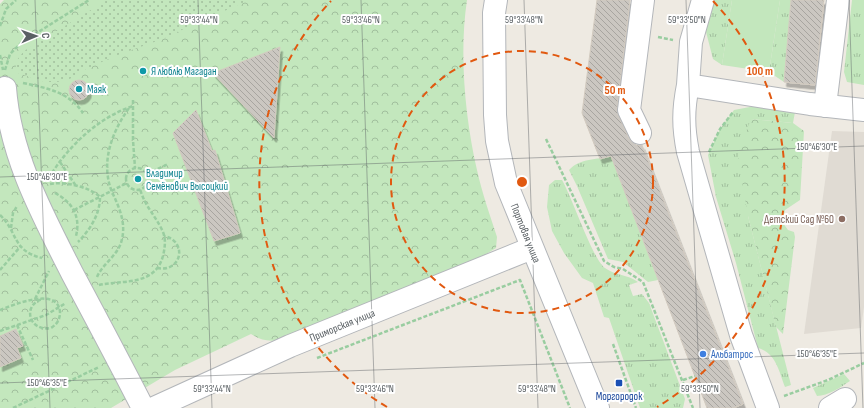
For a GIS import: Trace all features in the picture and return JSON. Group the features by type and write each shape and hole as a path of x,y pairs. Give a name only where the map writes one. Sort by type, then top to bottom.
{"street":[{"name":"Портовая улица","path":"496,0 494,13 494,99 497,141 506,183 598,408"},
{"path":"640,133 629,110 643,0"},
{"path":"703,0 691,42 688,85 683,109 684,130 688,152 741,335 775,402"},
{"path":"825,106 838,0"},
{"path":"9,81 10,124 25,176 64,258 143,408"},
{"path":"688,85 825,106 864,110"},
{"name":"Приморская улица","path":"154,408 290,346 532,248"}],"path":[{"path":"0,26 6,9 16,0"},
{"path":"83,113 71,98 39,86 9,81 10,54 21,43 89,0"},
{"path":"638,34 691,42"},
{"path":"133,100 135,168"},
{"path":"100,197 97,193 76,186 58,183 45,185 60,162 89,130 133,106"},
{"path":"129,108 117,126 109,146 108,168 112,191 121,211 123,230 122,240 113,257 98,274 95,286 144,279 156,268 163,258 165,247 164,236 158,223 145,204 140,189"},
{"path":"697,180 720,129 734,110"},
{"path":"546,139 604,261 614,267 623,269 643,282 693,408"},
{"path":"60,162 76,186"},
{"path":"146,174 168,164"},
{"path":"135,168 142,169 146,174 146,184 140,189 134,189 128,183 127,174 135,168"},
{"path":"74,210 128,183"},
{"path":"48,191 65,198 74,210 78,224 73,243 86,234 93,223 98,210 100,197"},
{"path":"11,228 13,213 21,201"},
{"path":"0,215 11,228 20,247 34,256 49,257"},
{"path":"0,220 5,220"},
{"path":"156,268 166,269 173,266 179,256 179,248 176,243 172,238 164,236"},
{"path":"0,270 20,247"},
{"path":"35,299 50,269"},
{"path":"317,358 520,280 570,408"},
{"path":"0,310 35,299 43,299 52,300 59,309 59,320 51,328 39,328 32,320 30,314 32,307 37,301 43,299"},
{"path":"0,331 59,309 70,301"},
{"path":"17,325 33,360"},
{"path":"613,344 636,408"},
{"path":"775,402 864,363"},
{"path":"13,408 101,366"},
{"path":"683,380 695,376"}],"shaded area":[{"name":"Детский Сад №60","path":"832,131 864,132 864,307 861,328 804,334"}],"green space":[{"path":"4,0 467,0 463,63 466,107 479,179 497,237 496,248 478,259 279,340 264,340 251,334 175,370 111,408 0,408 0,4"},
{"path":"107,0 249,0 157,41 115,56 84,70 68,80 45,82 15,72 17,60 24,51"},
{"path":"710,0 732,0 722,65 713,59 705,28"},
{"path":"732,0 780,0 769,72 722,65"},
{"path":"780,0 791,0 784,82 769,72"},
{"path":"852,0 864,0 864,85 847,82 844,72"},
{"path":"755,106 795,112 793,123 751,119 748,216 791,385 785,387 779,369 773,358 764,350 758,348 736,263 716,197 708,155 720,129 734,110"},
{"path":"751,119 793,123 804,131 800,200 785,210 783,223 788,230 794,232 795,237 783,334 776,327 748,216 738,159 738,152"},
{"path":"611,156 658,280 648,282 623,262 608,259 569,170 573,166 583,161"},
{"path":"555,180 562,180 600,263 609,271 634,279 638,282 629,285 633,296 642,294 649,303 685,399 683,408 640,408 609,318 604,317 593,283 582,278 564,253 552,231 547,207 549,185"},
{"path":"844,374 850,381 830,393 817,396 813,388"}],"building":[{"path":"597,0 630,0 617,108 618,115 629,139 636,145 642,145 743,404 733,408 707,408 611,156 600,159 582,113"},
{"path":"791,0 824,0 815,85 784,82"},
{"path":"280,47 274,138 213,73"},
{"name":"Маяк","path":"79,80 86,83 89,90 86,97 79,100 72,97 69,90 72,83"},
{"path":"196,110 212,151 215,150 240,233 214,241 173,133"},
{"path":"16,329 23,346 17,348 21,358 0,367 0,336"}],"place":[{"name":"Я люблю Магадан","path":"143,71"},
{"name":"Маяк","path":"79,89"},
{"name":"Владимир Семёнович Высоцкий","path":"138,179"},
{"name":"Детский Сад №60","path":"842,219"},
{"name":"Альбатрос","path":"703,354"},
{"name":"Моргородок","path":"619,383"}]}
